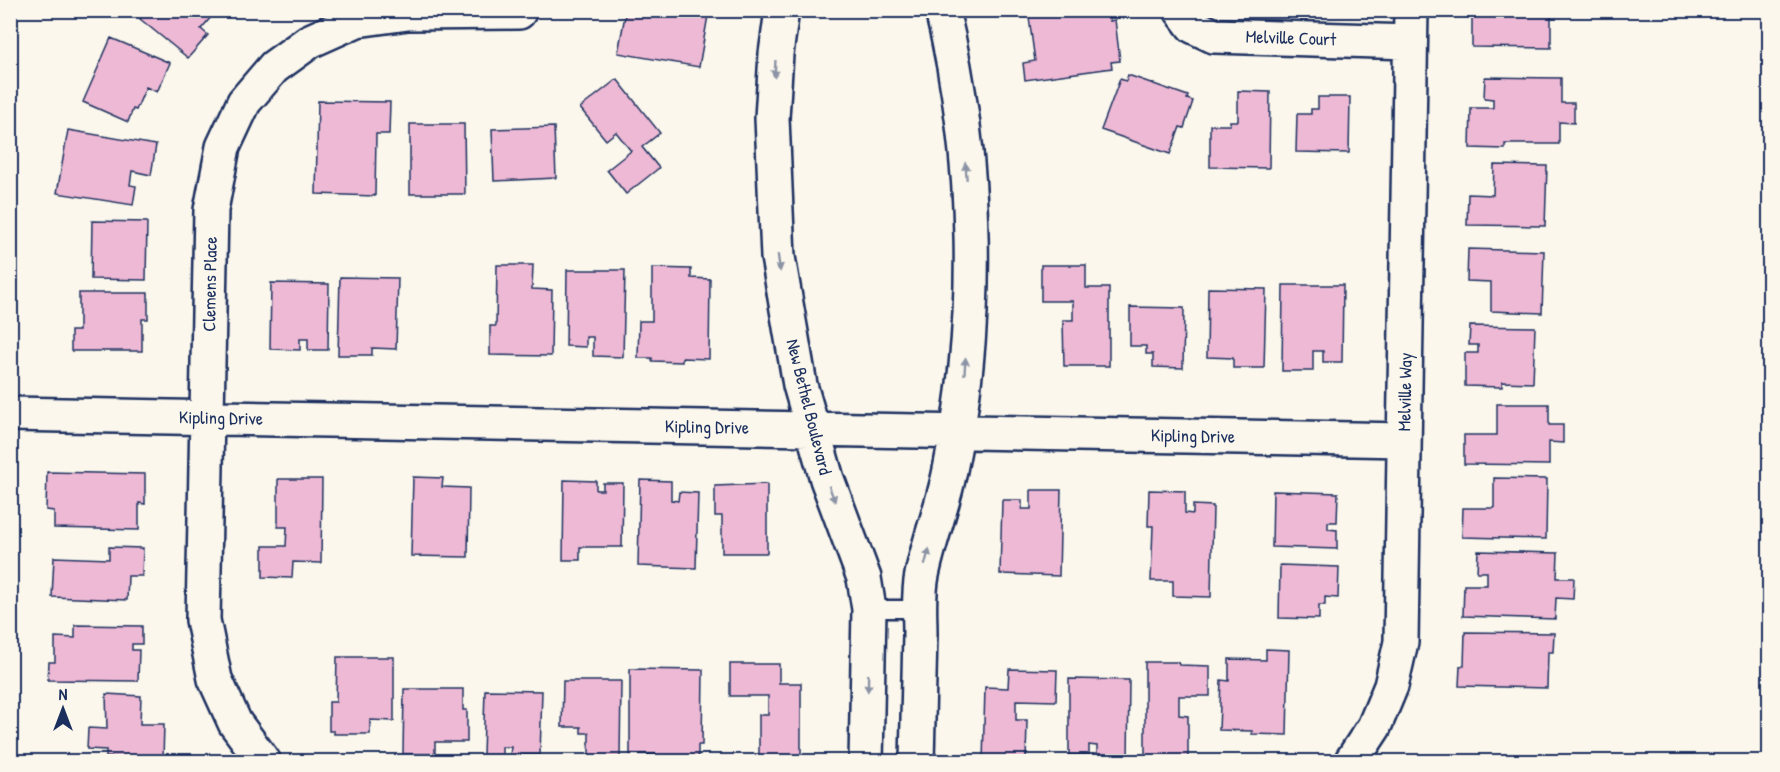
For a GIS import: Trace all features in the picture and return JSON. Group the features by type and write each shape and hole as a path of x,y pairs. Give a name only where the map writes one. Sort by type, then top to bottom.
{"street":[{"name":"New Bethel Boulevard","path":"782,10 776,54 772,118 778,257 800,385 827,479 864,578 869,609 866,762"},
{"path":"917,762 922,577 950,470 964,384 970,287 970,229 960,109 950,43 942,10"},
{"name":"Melville Court","path":"1181,10 1194,26 1214,36 1411,26"},
{"name":"Clemens Place","path":"264,762 235,723 215,679 203,620 211,210 223,147 244,102 274,67 310,41 357,20 408,13 519,12"},
{"name":"Melville Way","path":"1351,762 1374,727 1392,686 1401,642 1411,26"},
{"name":"Kipling Drive","path":"10,414 1404,440"}],"lane":[{"path":"869,609 920,609"}],"building":[{"path":"147,10 217,10 201,29 208,35 188,58 140,19"},
{"path":"626,10 709,10 699,67 618,53"},
{"path":"1028,10 1109,10 1110,21 1115,20 1120,61 1111,62 1112,68 1025,80 1023,63 1035,61"},
{"path":"1482,10 1551,10 1551,48 1472,47 1472,17 1482,17"},
{"path":"111,38 170,63 157,92 146,87 128,122 83,102"},
{"path":"1128,75 1188,96 1187,99 1193,101 1184,128 1180,127 1170,154 1101,130 1120,79 1126,81"},
{"path":"1485,77 1561,78 1561,103 1574,103 1574,123 1559,122 1559,144 1505,144 1505,149 1470,148 1471,108 1493,108 1493,99 1484,98"},
{"path":"617,79 660,133 642,147 659,168 626,194 607,170 631,151 616,132 606,140 580,108"},
{"path":"1238,91 1270,92 1269,168 1210,167 1210,125 1230,125 1230,121 1238,121"},
{"path":"1318,97 1350,97 1349,153 1296,152 1297,114 1311,114 1311,109 1318,109"},
{"path":"318,101 390,102 389,134 376,134 375,196 316,194"},
{"path":"410,124 464,124 465,194 410,194"},
{"path":"554,127 556,178 494,181 492,129"},
{"path":"68,130 156,145 151,175 132,171 130,185 136,186 133,205 57,193"},
{"path":"1494,165 1547,166 1545,226 1467,225 1468,194 1493,195"},
{"path":"92,221 147,222 146,280 91,279"},
{"path":"1468,249 1544,251 1542,313 1491,311 1491,282 1467,281"},
{"path":"497,265 533,265 532,289 552,290 551,356 490,355 490,326 496,326"},
{"path":"1041,265 1086,265 1086,288 1109,288 1109,366 1064,366 1063,320 1073,320 1073,301 1041,301"},
{"path":"652,268 691,269 691,278 710,279 709,359 682,358 682,362 638,358 639,321 652,321"},
{"path":"567,270 625,270 623,357 593,356 593,337 586,337 586,347 566,346"},
{"path":"340,277 398,278 396,349 372,348 372,355 338,355"},
{"path":"271,283 329,284 328,350 308,350 308,339 300,339 300,350 270,349"},
{"path":"1283,285 1343,285 1342,362 1323,362 1323,351 1313,351 1313,371 1282,371"},
{"path":"1208,288 1266,289 1264,368 1233,368 1233,358 1207,357"},
{"path":"79,293 148,293 148,319 142,319 142,351 71,351 71,331 79,331"},
{"path":"1130,307 1184,308 1183,368 1153,367 1153,354 1146,354 1146,346 1130,346"},
{"path":"1470,326 1535,327 1533,383 1502,382 1502,387 1465,386 1465,353 1478,353 1478,345 1469,345"},
{"path":"1497,404 1549,404 1549,425 1563,425 1563,443 1549,442 1549,465 1464,464 1464,435 1497,435"},
{"path":"47,472 145,474 145,504 139,503 139,530 54,528 54,511 46,510"},
{"path":"413,477 443,478 442,487 469,488 468,557 411,556"},
{"path":"1494,478 1547,479 1546,539 1462,537 1463,508 1494,508"},
{"path":"278,479 322,479 321,563 293,562 292,578 263,577 263,546 286,546 287,527 278,527"},
{"path":"564,480 596,481 596,490 603,490 603,483 623,483 622,547 580,547 580,560 563,560"},
{"path":"640,480 671,481 671,500 678,501 679,492 698,493 696,568 638,566"},
{"path":"767,484 767,553 722,553 722,516 715,516 715,486"},
{"path":"1031,490 1061,490 1059,576 1000,574 1002,500 1022,500 1022,509 1031,509"},
{"path":"1149,490 1185,491 1185,513 1193,514 1193,505 1213,506 1211,597 1173,596 1173,581 1151,581 1153,526 1148,526"},
{"path":"1273,491 1338,493 1337,522 1328,522 1328,529 1337,530 1337,549 1272,547"},
{"path":"109,547 143,548 142,576 128,576 127,600 52,597 54,557 109,559"},
{"path":"1478,551 1558,553 1557,578 1574,578 1573,599 1556,598 1555,619 1463,616 1464,585 1487,585 1487,572 1477,572"},
{"path":"1280,565 1339,567 1338,598 1325,597 1325,605 1319,605 1319,619 1279,618"},
{"path":"75,625 142,626 142,644 132,644 132,650 139,650 138,681 48,680 49,662 55,662 55,637 75,638"},
{"path":"1465,632 1554,633 1553,652 1548,652 1547,688 1459,686 1460,666 1464,666"},
{"path":"1266,649 1289,650 1287,735 1219,730 1221,680 1229,681 1229,659 1266,660"},
{"path":"337,657 394,657 394,721 370,720 370,734 334,734 334,731 329,731 329,702 336,702"},
{"path":"1145,662 1178,662 1179,665 1210,666 1210,696 1179,696 1179,715 1188,716 1188,762 1145,762"},
{"path":"730,664 779,664 779,683 801,683 801,762 759,762 759,715 768,715 768,696 730,696"},
{"path":"630,669 703,670 702,745 698,745 698,758 656,758 656,754 630,754"},
{"path":"1009,669 1057,670 1056,701 1016,700 1016,720 1027,720 1026,762 983,762 985,687 1008,688"},
{"path":"1069,679 1129,680 1128,762 1097,762 1097,746 1089,745 1089,755 1069,755"},
{"path":"563,681 621,681 620,758 589,757 589,733 581,733 581,727 562,727"},
{"path":"404,689 463,689 463,710 467,710 467,742 435,742 435,754 403,754"},
{"path":"485,690 542,691 540,755 510,755 511,747 502,747 502,755 483,755"},
{"path":"106,694 141,696 140,724 164,724 163,759 106,757 106,750 87,749 88,728 107,729"}]}
